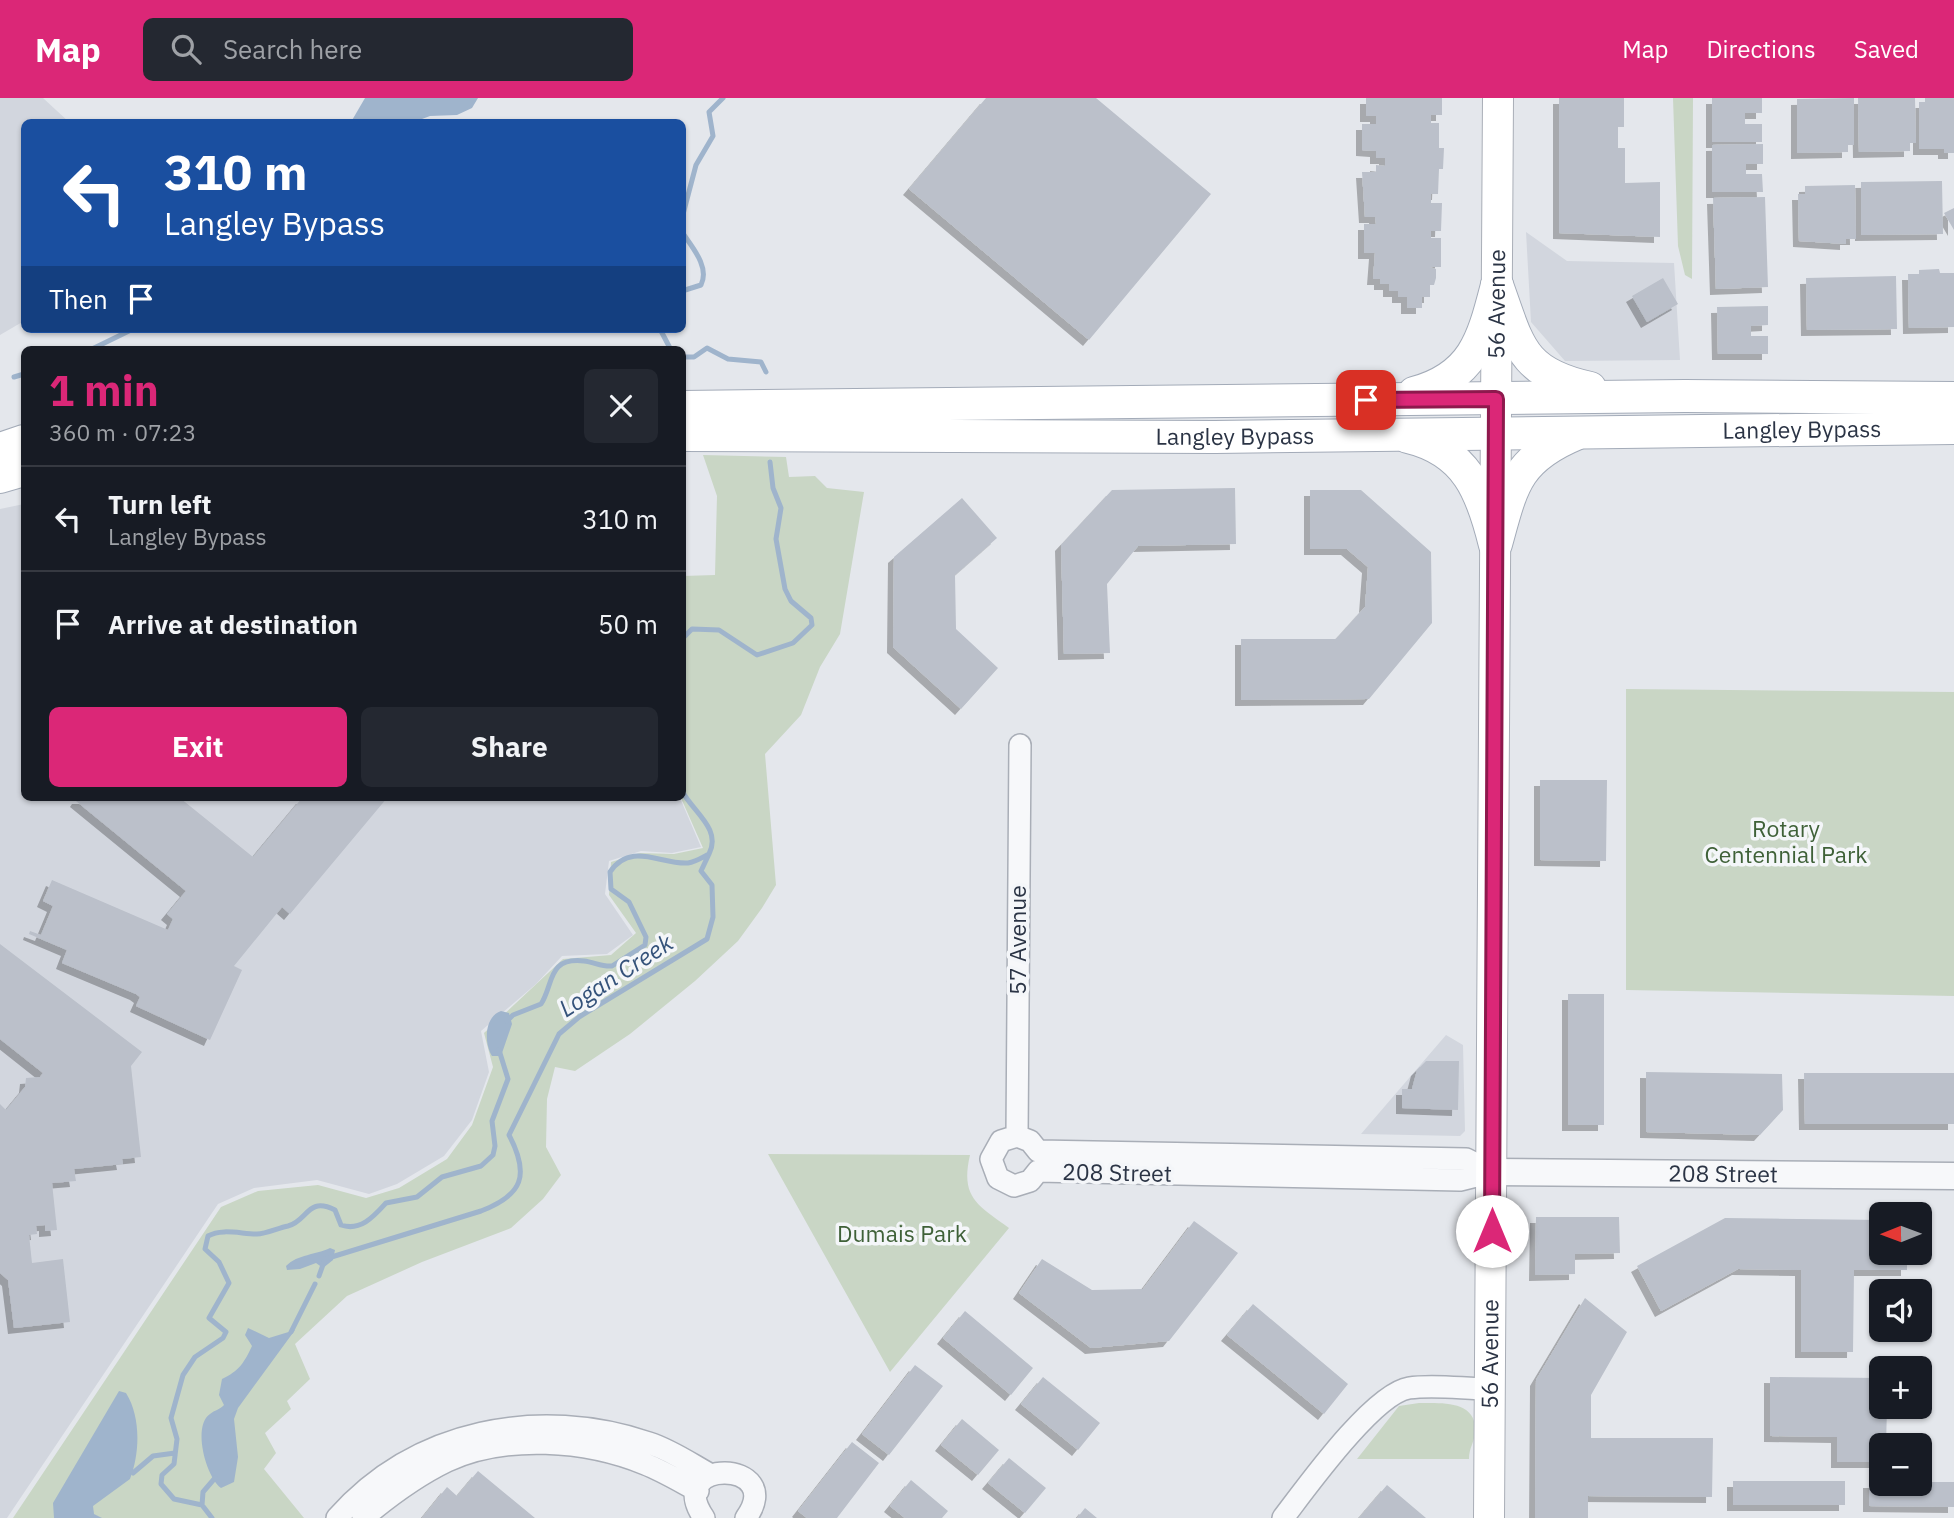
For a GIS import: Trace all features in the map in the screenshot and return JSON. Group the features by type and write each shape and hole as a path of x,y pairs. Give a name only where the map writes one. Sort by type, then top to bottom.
{"main road":[{"name":"56 Avenue","path":"1489,1518 1498,98"},
{"path":"1497,285 1517,339 1536,368 1556,379 1629,397"},
{"path":"1392,399 1421,391 1460,370 1474,356 1483,336 1497,285"},
{"name":"Langley Bypass","path":"686,407 1629,397 1954,398"},
{"name":"Langley Bypass","path":"686,435 951,438 1954,428"},
{"path":"1495,545 1519,475 1529,461 1553,444 1580,432"},
{"path":"1391,433 1426,441 1460,465 1477,487 1485,504 1495,545"},
{"path":"0,449 21,442"},
{"path":"0,477 21,471"}],"street":[{"name":"57 Avenue","path":"1017,1136 1020,745"},
{"name":"208 Street","path":"1492,1172 1466,1159 1038,1151 1030,1141 1017,1136 1001,1141 991,1159 998,1178 1014,1186 1030,1181 1038,1171 1460,1180 1492,1172 1954,1176"},
{"path":"1283,1518 1340,1443 1375,1410 1407,1388 1490,1389"},
{"path":"337,1518 365,1490 402,1463 486,1432 520,1425 577,1427 613,1433 652,1444 704,1483"},
{"path":"363,1518 413,1479 449,1460 491,1448 522,1444 575,1445 608,1452 704,1483 726,1470 735,1472 749,1484 753,1502 746,1518"},
{"path":"704,1483 699,1509 704,1518"}],"shaded area":[{"path":"0,98 43,98 66,119 21,119 21,323 0,335"},
{"path":"1526,232 1567,261 1674,263 1680,360 1565,361 1531,322"},
{"path":"21,505 21,801 681,801 701,847 672,853 641,851 609,861 605,894 633,935 607,954 562,956 536,984 481,1031 489,1072 472,1120 444,1156 397,1184 369,1194 317,1180 254,1188 218,1204 7,1518 0,1518 0,509"},
{"path":"1446,1035 1463,1045 1465,1131 1460,1136 1361,1134"}],"green space":[{"path":"1673,98 1693,98 1692,279 1685,275 1678,246"},
{"path":"703,455 786,457 789,477 815,476 827,488 864,492 840,634 820,667 801,715 765,754 776,885 762,908 738,941 695,981 630,1034 575,1071 555,1067 547,1099 546,1147 561,1175 543,1199 511,1228 422,1262 347,1296 295,1344 310,1379 287,1401 291,1409 265,1433 276,1453 264,1469 304,1518 13,1518 221,1207 258,1191 318,1185 366,1198 399,1188 447,1159 472,1125 493,1067 484,1033 563,959 611,955 636,933 609,895 611,862 640,853 674,854 703,848 682,801 686,801 686,576 715,575 717,496"},
{"name":"Rotary Centennial Park","path":"1626,689 1954,692 1954,996 1626,990"},
{"name":"Dumais Park","path":"768,1154 970,1155 968,1181 974,1199 1009,1228 890,1372"},
{"path":"1419,1403 1448,1404 1465,1409 1471,1414 1475,1433 1469,1459 1357,1459 1399,1406"}],"water":[{"path":"365,98 478,98 472,108 457,115 422,119 353,119"},
{"path":"501,1011 509,1013 512,1024 501,1056 492,1056 487,1031 491,1019"},
{"path":"330,1248 335,1250 333,1260 323,1268 316,1263 287,1270 286,1266 296,1259"},
{"path":"248,1328 269,1338 295,1330 238,1408 234,1419 238,1457 234,1482 221,1488 206,1463 202,1429 210,1414 224,1405 219,1395 222,1379 240,1366 252,1346 245,1335"},
{"path":"119,1391 126,1393 136,1424 136,1458 130,1479 93,1506 94,1514 102,1518 54,1518 53,1503"}],"building":[{"path":"986,98 1096,98 1211,194 1089,340 909,189"},
{"path":"1366,98 1442,98 1442,115 1431,115 1431,123 1439,123 1439,148 1444,148 1443,169 1439,169 1438,194 1431,194 1431,203 1442,203 1441,231 1431,231 1431,238 1441,238 1441,267 1429,267 1436,269 1436,278 1434,285 1430,285 1430,297 1422,297 1422,308 1407,308 1407,297 1398,297 1398,291 1389,291 1389,284 1380,284 1380,279 1373,279 1375,253 1364,253 1364,224 1376,224 1375,217 1365,217 1362,172 1376,172 1376,165 1385,166 1385,158 1376,158 1376,151 1362,150 1362,124 1376,124 1376,116 1366,116"},
{"path":"1559,98 1624,98 1624,127 1618,127 1618,148 1625,148 1625,183 1660,182 1660,237 1559,233"},
{"path":"1712,98 1762,98 1762,113 1745,113 1745,124 1762,124 1762,142 1712,142"},
{"path":"1854,98 1854,145 1848,145 1848,152 1797,153 1797,99"},
{"path":"1858,98 1915,98 1916,143 1910,143 1910,151 1859,152"},
{"path":"1925,98 1954,98 1954,153 1944,153 1944,149 1919,149 1919,102 1925,102"},
{"path":"1763,144 1763,164 1746,164 1746,174 1762,174 1763,192 1712,192 1712,145"},
{"path":"1942,181 1943,234 1861,235 1861,182"},
{"path":"1855,185 1856,239 1846,239 1846,244 1799,241 1798,194 1805,194 1805,186"},
{"path":"1765,197 1768,287 1716,289 1713,198"},
{"path":"1954,208 1954,230 1944,213"},
{"path":"1939,269 1940,273 1954,273 1954,327 1909,328 1908,274 1919,274 1919,270"},
{"path":"1896,276 1897,329 1807,330 1806,278"},
{"path":"1663,278 1678,304 1647,322 1632,296"},
{"path":"1768,306 1768,325 1751,326 1751,336 1768,336 1768,354 1718,354 1717,307"},
{"path":"1235,488 1236,544 1138,546 1107,584 1110,653 1064,654 1061,545 1112,490"},
{"path":"1310,490 1361,490 1431,552 1432,623 1369,699 1241,700 1241,639 1336,639 1365,607 1368,567 1347,549 1310,549"},
{"path":"962,498 997,538 955,575 956,629 998,668 961,709 893,647 894,557"},
{"path":"1540,780 1607,780 1606,861 1540,860"},
{"path":"76,801 184,801 253,857 300,801 384,801 290,914 282,907 234,966 242,970 210,1040 136,1006 140,997 136,994 62,963 67,950 29,934 30,931 41,935 53,906 43,901 52,880 168,930 173,919 167,914 186,891"},
{"path":"0,944 142,1052 131,1066 141,1157 122,1159 123,1164 74,1169 76,1181 52,1183 57,1230 45,1231 45,1225 36,1226 37,1234 29,1235 32,1263 63,1259 70,1322 14,1328 8,1280 0,1273 0,1104 6,1110 25,1087 26,1078 40,1077 43,1073 0,1039"},
{"path":"1568,994 1604,994 1604,1125 1568,1125"},
{"path":"1426,1061 1459,1061 1458,1110 1402,1108 1402,1089 1412,1089 1417,1070"},
{"path":"1646,1072 1782,1074 1783,1110 1760,1135 1646,1132"},
{"path":"1804,1073 1954,1073 1954,1124 1805,1124"},
{"path":"1536,1217 1619,1217 1620,1253 1575,1254 1575,1274 1535,1275"},
{"path":"1725,1218 1869,1220 1869,1265 1907,1265 1907,1270 1854,1270 1853,1352 1801,1352 1801,1270 1738,1269 1661,1311 1637,1266"},
{"path":"1194,1221 1238,1253 1169,1341 1091,1348 1019,1293 1042,1259 1092,1290 1143,1289"},
{"path":"1585,1298 1627,1332 1591,1395 1591,1438 1713,1438 1712,1497 1588,1496 1588,1518 1535,1518 1536,1380"},
{"path":"1253,1304 1348,1384 1324,1414 1227,1335"},
{"path":"965,1311 1033,1368 1011,1395 943,1338"},
{"path":"915,1365 943,1386 889,1455 862,1434"},
{"path":"1043,1377 1100,1423 1078,1450 1021,1404"},
{"path":"1770,1377 1869,1378 1869,1419 1887,1419 1886,1433 1869,1433 1869,1462 1837,1462 1837,1437 1770,1436"},
{"path":"962,1419 999,1450 978,1475 941,1445"},
{"path":"852,1442 879,1463 837,1518 807,1518 798,1511"},
{"path":"1009,1458 1046,1488 1025,1513 988,1483"},
{"path":"478,1471 535,1518 422,1518 447,1487 457,1496"},
{"path":"911,1480 948,1511 942,1518 905,1518 890,1506"},
{"path":"1733,1481 1845,1481 1845,1505 1733,1505"},
{"path":"1932,1482 1954,1482 1954,1507 1869,1506 1869,1496 1932,1496"},
{"path":"1387,1485 1426,1518 1359,1518"},
{"path":"1085,1508 1097,1518 1077,1518"}],"waterway":[{"name":"Logan Creek","path":"686,203 696,165 713,136 709,112 723,98"},
{"name":"Logan Creek","path":"686,238 699,257 703,271 701,285 686,290"},
{"path":"98,346 125,333"},
{"name":"Logan Creek","path":"662,333 669,346"},
{"name":"Logan Creek","path":"686,357 694,357 707,348 728,359 761,362 766,372"},
{"path":"14,377 21,375"},
{"path":"686,635 692,629 719,630 757,655 793,643 812,625 811,618 791,601 785,589 776,539 781,508 773,488 770,462"},
{"path":"507,1021 513,1015 541,1004 554,974 564,963 584,961 612,966 645,945 646,937 629,902 611,889 610,872 618,863 637,856 688,863 709,854 712,845 709,829 686,797"},
{"name":"Logan Creek","path":"319,1276 325,1259 481,1211 495,1205 514,1190 519,1182 520,1172 516,1149 509,1135 559,1034 579,1017 707,939 713,917 712,885 701,871 709,854"},
{"path":"202,1505 174,1499 161,1484 162,1475 174,1464 177,1439 171,1418 183,1375 195,1357 223,1338 226,1332 209,1318 229,1283 219,1262 205,1249 208,1236 225,1232 268,1232 295,1223 308,1211 319,1206 335,1210 341,1225 355,1226 367,1221 386,1203 417,1197 442,1177 481,1166 493,1155 495,1146 492,1121 508,1079 499,1050"},
{"path":"291,1332 315,1284"},
{"path":"133,1473 153,1456 175,1453"},
{"path":"202,1505 203,1492 215,1478"},
{"name":"Logan Creek","path":"202,1505 212,1518"}],"route":[{"path":"1366,400 1496,399 1492,1231"}]}
